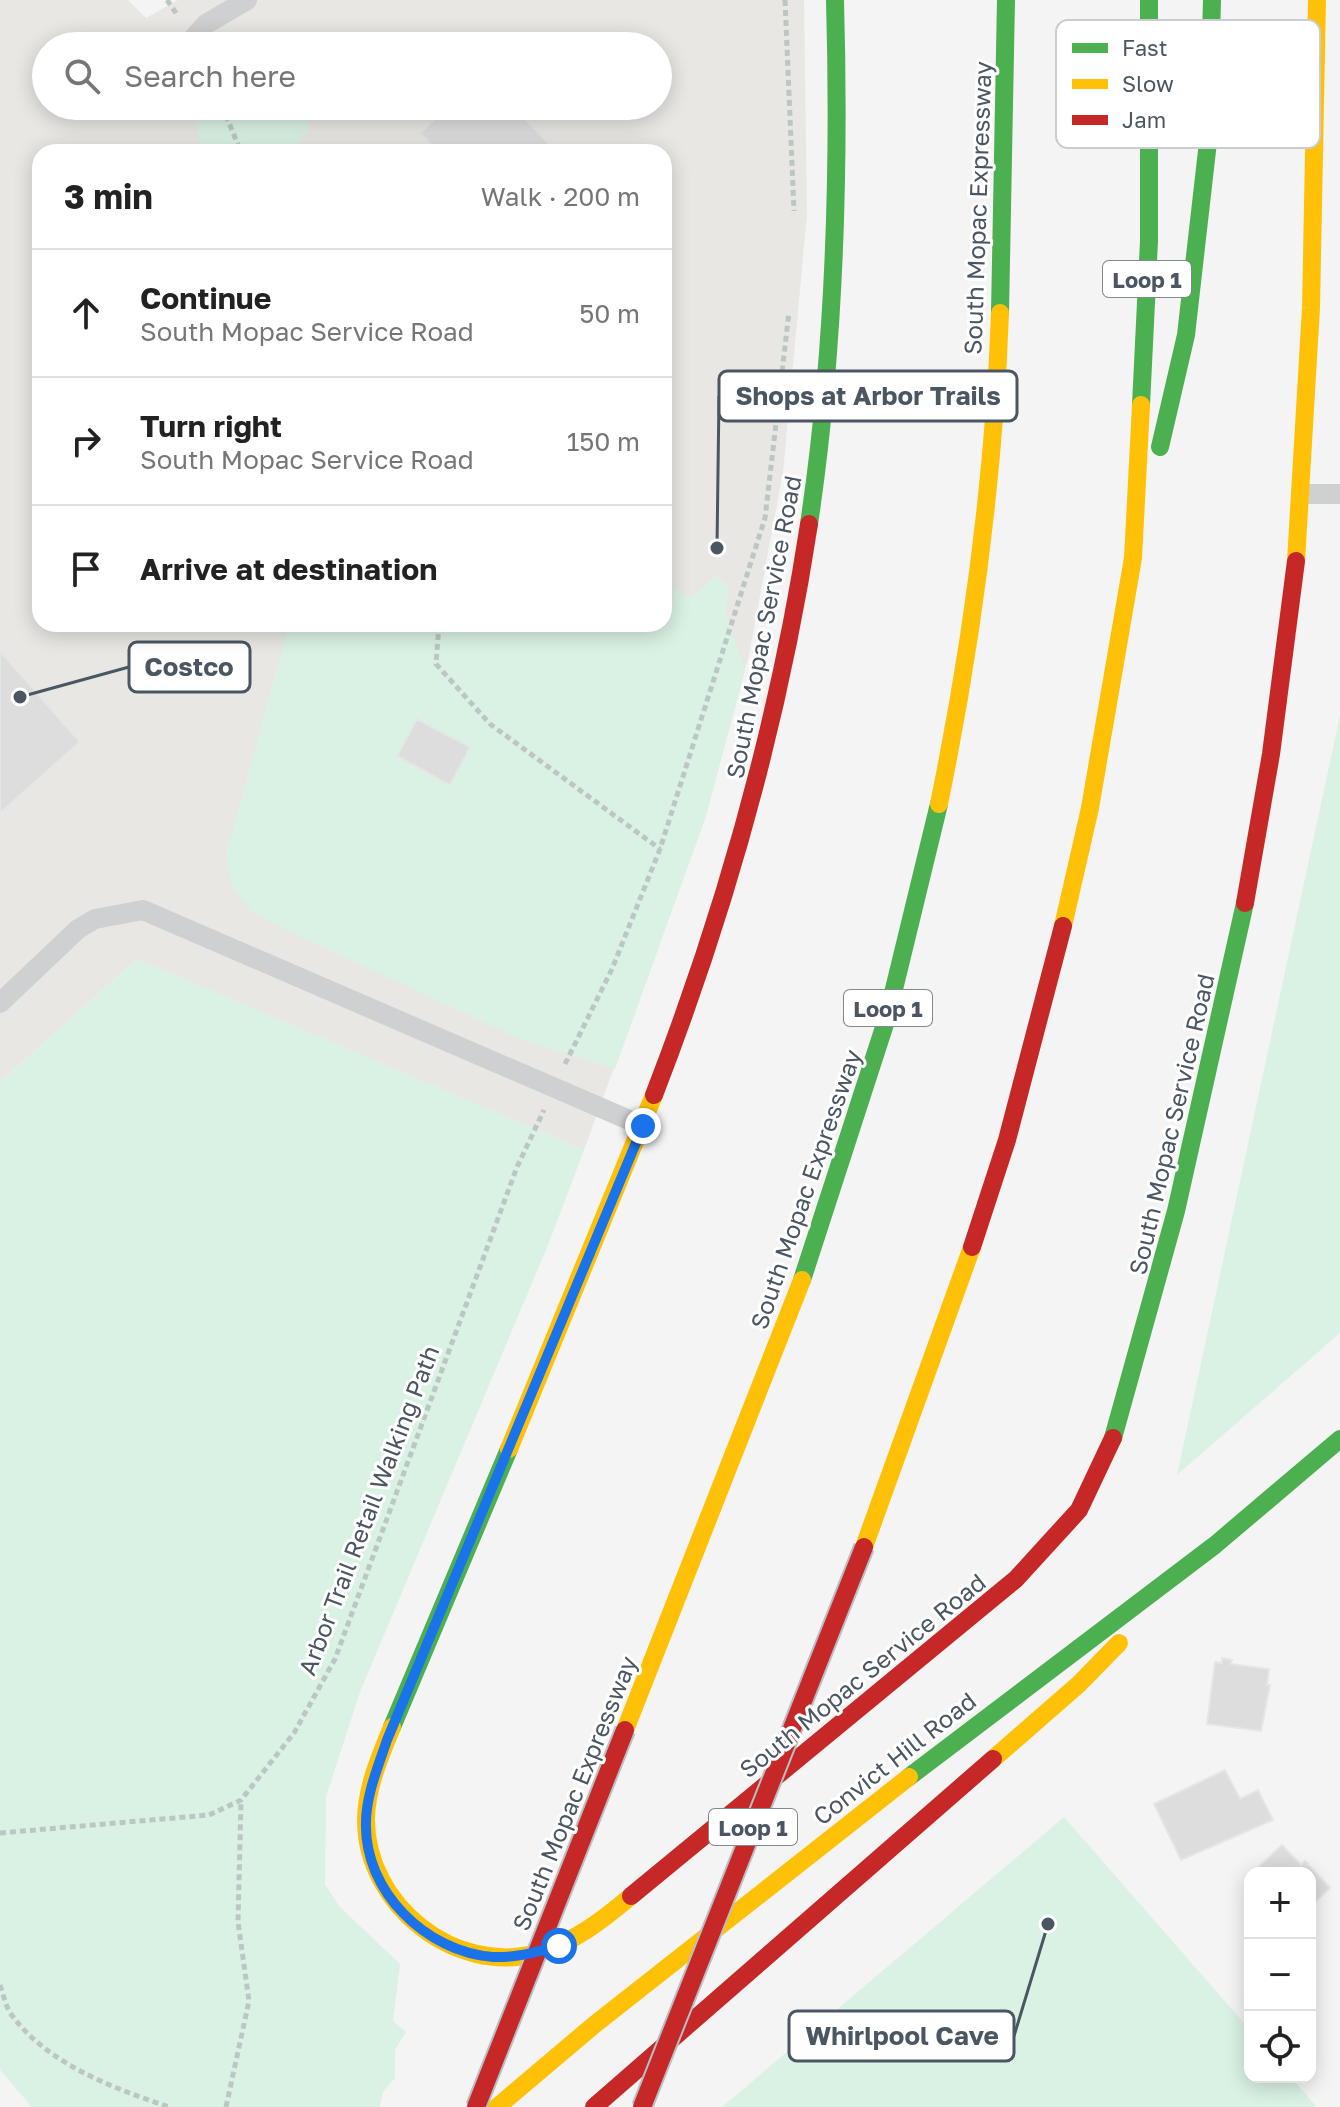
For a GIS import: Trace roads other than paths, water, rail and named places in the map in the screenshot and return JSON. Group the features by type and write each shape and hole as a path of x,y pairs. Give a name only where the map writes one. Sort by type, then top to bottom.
{"main road":[{"name":"South Mopac Service Road","path":"835,0 838,182 831,333 817,487 792,628 761,771 728,890 643,1126 387,1740 370,1791 365,1824 372,1865 390,1898 417,1927 454,1947 492,1957 527,1955 559,1946 595,1926 1016,1579 1053,1543 1086,1499 1114,1438 1152,1309 1242,923 1266,787 1301,494 1314,296 1316,148"},
{"name":"South Mopac Expressway","path":"476,2107 805,1274 864,1098 928,848 969,630 993,432 1002,249 1006,0"},
{"path":"1211,20 1212,0"},
{"name":"South Mopac Service Road","path":"1317,0 1317,20"},
{"name":"Loop 1","path":"642,2107 864,1547 949,1317 1007,1140 1055,961 1090,808 1133,558 1149,241 1149,148"},
{"path":"1133,558 1186,335 1207,148"},
{"name":"Convict Hill Road","path":"497,2107 527,2091 907,1777 1215,1545 1340,1439"},
{"name":"Convict Hill Road","path":"594,2107 1079,1684 1215,1545"}],"lane":[{"path":"199,32 206,24 247,0"},
{"path":"1301,494 1340,494"},
{"path":"0,1003 78,929 95,919 143,910 643,1126"}],"place":[{"name":"Shops at Arbor Trails","path":"717,548"},
{"name":"Costco","path":"20,697"},
{"name":"Whirlpool Cave","path":"1048,1924"}]}
